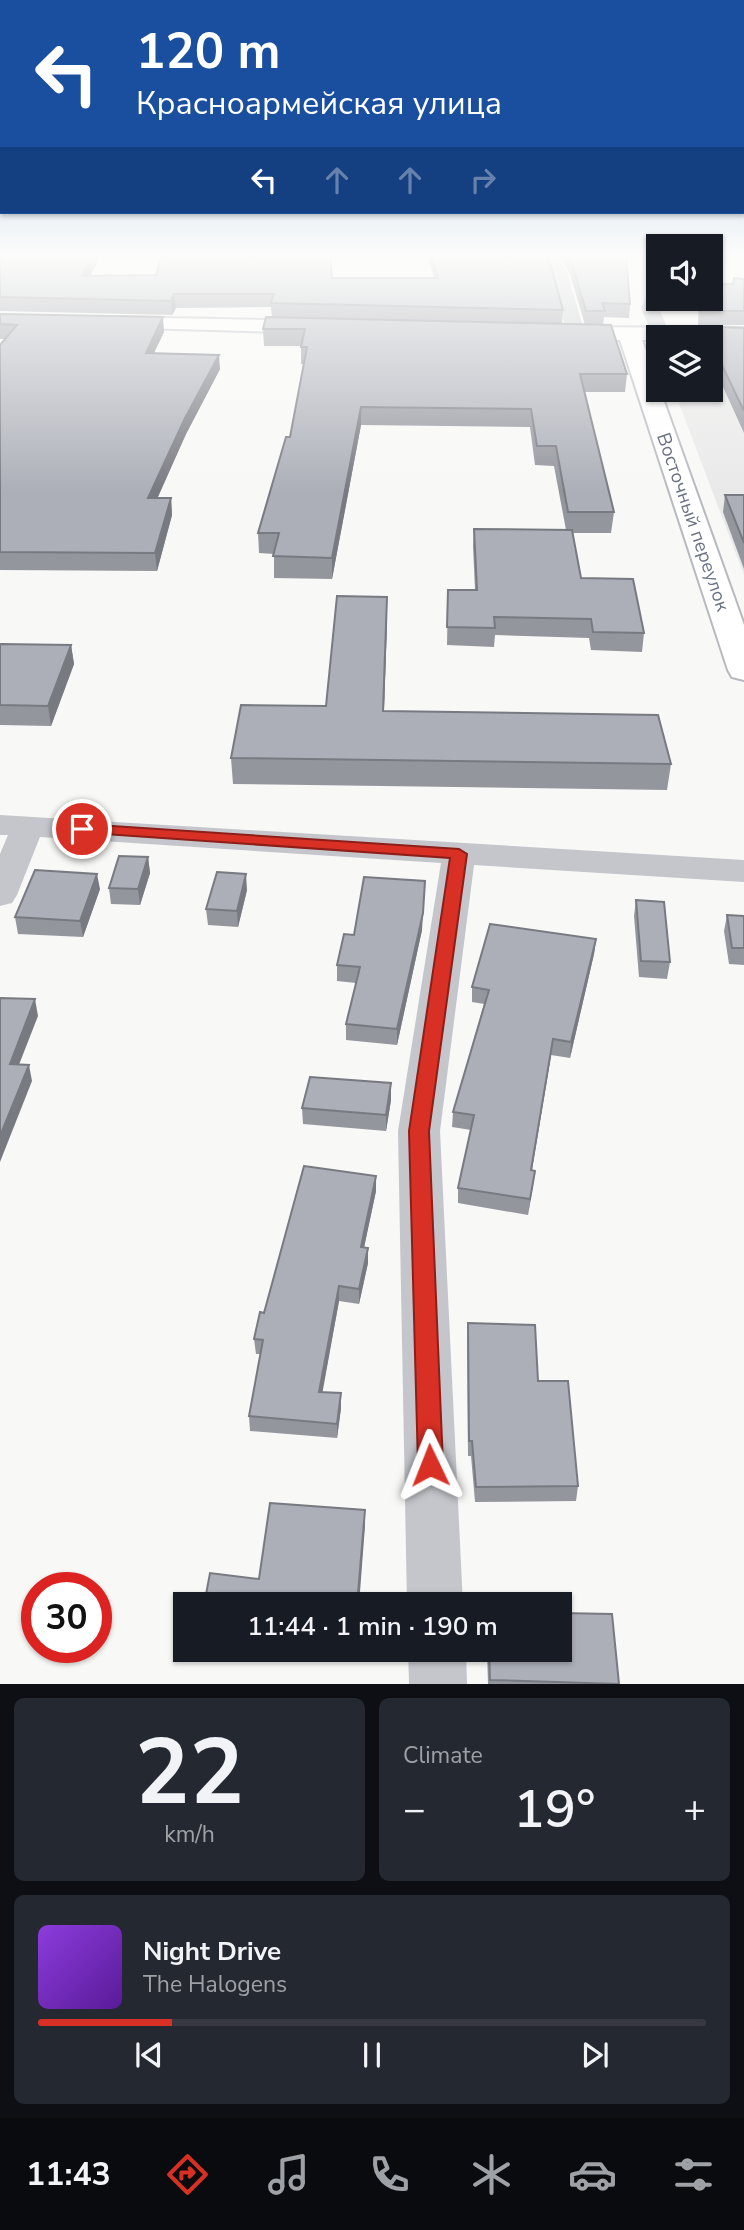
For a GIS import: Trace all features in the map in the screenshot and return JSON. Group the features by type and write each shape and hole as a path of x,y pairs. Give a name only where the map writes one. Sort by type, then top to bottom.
{"street":[{"name":"Восточный переулок","path":"629,335 744,670"},
{"path":"0,895 14,825 744,871"},
{"path":"435,1592 419,1131 459,854"},
{"path":"437,1662 438,1684"}],"shaded area":[{"path":"723,351 744,351 744,575 679,402 723,402"}],"building":[{"path":"9,335 155,335 146,353 219,355 185,418 148,498 171,498 155,553 0,552 0,345"},
{"path":"304,335 614,335 627,374 580,374 614,512 568,512 556,446 537,446 531,409 361,407 332,558 273,556 279,533 258,533 286,437 290,437 307,347 301,347"},
{"path":"723,335 744,335 744,411 723,367"},
{"path":"725,495 744,495 744,543"},
{"path":"474,529 572,530 581,578 633,579 644,633 593,632 591,619 494,617 495,628 447,627 448,590 477,590"},
{"path":"337,596 387,597 383,711 658,715 671,764 231,758 241,705 326,706"},
{"path":"0,644 71,645 48,706 0,705"},
{"path":"119,856 148,857 138,889 109,888"},
{"path":"35,870 97,874 80,921 15,917"},
{"path":"217,872 246,874 237,911 206,909"},
{"path":"364,877 425,881 423,913 397,1029 346,1024 360,967 337,965 344,934 354,935"},
{"path":"636,900 664,902 670,962 641,961"},
{"path":"727,915 744,916 744,948 732,948"},
{"path":"490,924 596,939 571,1042 553,1039 531,1170 535,1171 530,1199 458,1188 474,1115 453,1112 489,990 472,987"},
{"path":"0,998 35,999 10,1064 29,1065 0,1136"},
{"path":"310,1077 391,1083 386,1115 302,1108"},
{"path":"304,1166 376,1176 361,1247 368,1248 359,1289 339,1286 319,1392 341,1393 337,1424 249,1416 263,1340 254,1339 260,1312 264,1313"},
{"path":"468,1323 535,1325 538,1381 568,1381 578,1486 476,1487 472,1441 469,1441"},
{"path":"270,1503 365,1510 358,1592 206,1592 210,1573 259,1579"},
{"path":"572,1613 612,1614 619,1684 490,1680 489,1662 572,1662"}],"route":[{"path":"82,829 459,854 419,1131 430,1465"}]}
